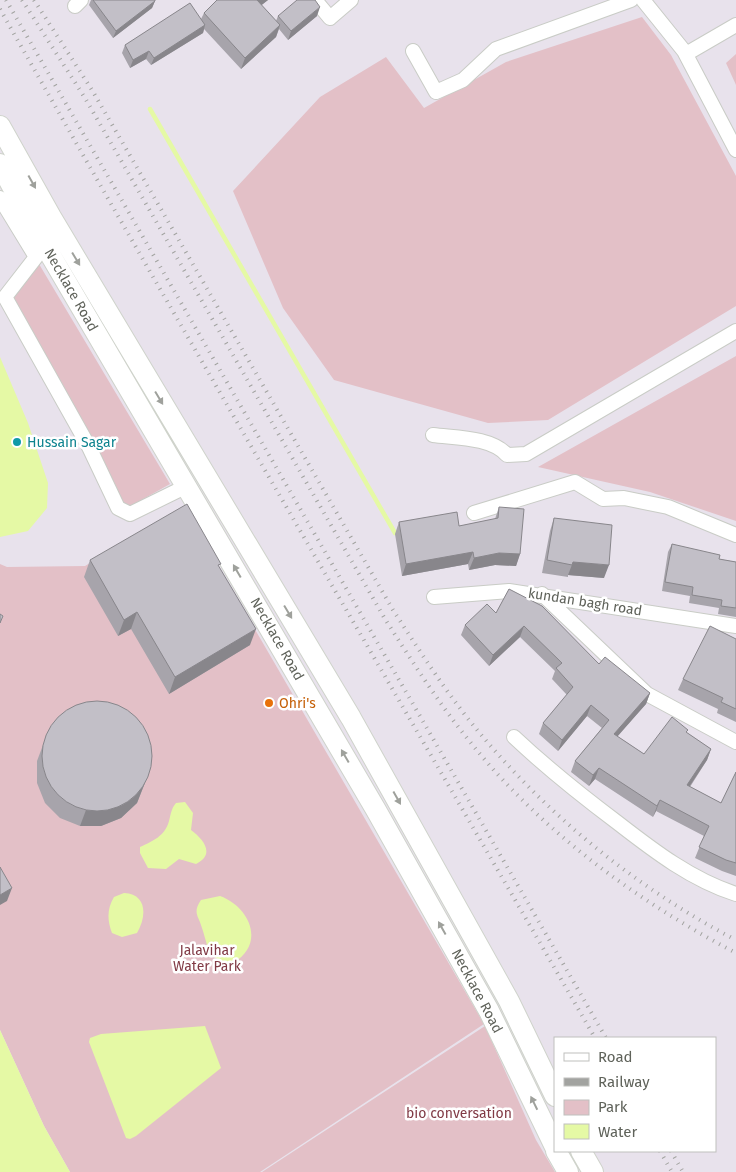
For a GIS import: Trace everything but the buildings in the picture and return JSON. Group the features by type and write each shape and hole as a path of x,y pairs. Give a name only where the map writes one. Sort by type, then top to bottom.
{"main road":[{"name":"Necklace Road","path":"0,126 14,147 51,217 351,718 509,1001 554,1094"},
{"name":"Necklace Road","path":"0,164 34,227 359,780 489,1012 554,1145"},
{"path":"330,730 351,718"},
{"path":"359,780 379,768"},
{"name":"Necklace Road","path":"558,1152 568,1172"},
{"path":"582,1152 593,1172"}],"street":[{"path":"315,0 330,18 351,0"},
{"path":"413,51 436,92 463,80 496,49 631,0"},
{"path":"643,0 686,54 736,150"},
{"path":"686,54 736,25"},
{"path":"0,198 36,257 5,297 89,447 118,508 130,514 187,486"},
{"path":"433,435 485,443 499,447 506,455 526,454 736,331"},
{"path":"474,513 576,482 603,498 624,498 668,507 736,535"},
{"name":"kundan bagh road","path":"434,597 509,591 542,594 736,626"},
{"path":"542,594 647,694 736,742"},
{"path":"514,737 557,777 660,855 719,888 736,894"}],"green space":[{"path":"642,17 671,55 736,176 736,306 548,420 488,423 334,380 283,308 233,191 320,97 386,57 424,108 506,62"},
{"path":"736,54 736,85 726,63"},
{"path":"39,264 170,484 129,507 122,501 19,315 13,296"},
{"path":"736,356 736,521 650,492 538,467"},
{"name":"Jalavihar Water Park","path":"184,507 484,1024 260,1172 70,1172 44,1126 0,1030 0,564 7,567 85,566"},
{"name":"bio conversation","path":"485,1026 536,1140 555,1172 262,1172"}],"water":[{"name":"Hussain Sagar","path":"0,357 28,423 48,483 47,508 28,531 0,537"},
{"path":"185,802 193,813 191,830 206,847 205,856 196,864 179,859 166,869 148,868 140,853 140,847 154,840 165,831 174,805"},
{"path":"124,893 137,897 143,907 143,913 137,933 122,937 112,933 108,915 114,897"},
{"path":"220,896 231,901 239,908 250,926 249,946 243,955 233,963 218,959 210,952 197,914 198,904 201,900"},
{"path":"205,1026 221,1068 136,1136 130,1139 126,1138 89,1042 90,1038 101,1034"},
{"path":"0,1030 44,1126 70,1172 0,1172"}],"waterway":[{"path":"150,109 395,533"}],"railway":[{"path":"6,0 605,1037"},
{"path":"22,0 85,98 385,619 448,713 498,775 528,806 560,834 627,887 699,933 736,953"},
{"path":"34,0 92,90 393,610 459,706 510,768 568,825 632,876 700,920 736,940"},
{"path":"0,9 222,396 594,1037"},
{"path":"661,1152 672,1172"},
{"path":"672,1152 683,1172"}],"place":[{"name":"Hussain Sagar","path":"17,442"},
{"name":"Ohri's","path":"269,703"}]}
